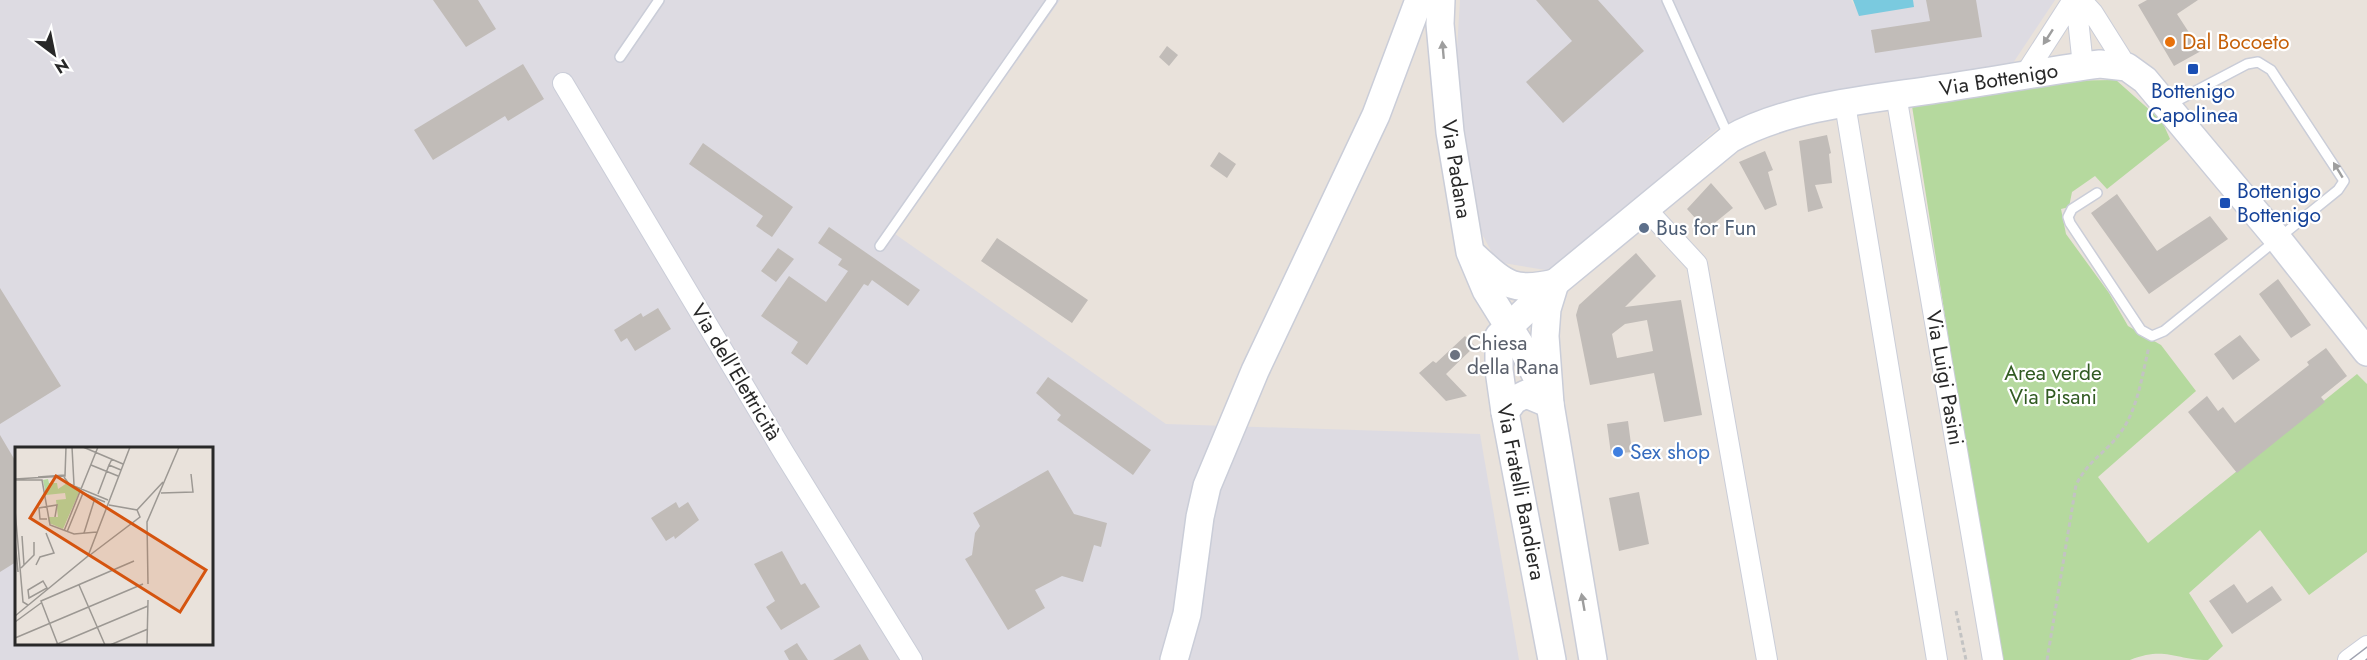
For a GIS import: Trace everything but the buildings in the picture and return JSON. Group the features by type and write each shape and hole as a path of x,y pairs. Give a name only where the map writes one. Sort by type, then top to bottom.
{"main road":[{"path":"1174,660 1187,614 1207,486 1255,372 1347,180 1401,52 1419,0"},
{"name":"Via Padana","path":"1441,0 1440,24 1450,132 1470,252 1486,290 1507,326"},
{"name":"Via Bottenigo","path":"1555,283 1730,139 1752,127 1845,104 1896,95 2100,64 2127,67"},
{"path":"2127,67 2145,80 2168,106 2367,352"},
{"path":"1470,252 1511,285 1529,289 1555,283"},
{"name":"Via Fratelli Bandiera","path":"1552,660 1505,412 1497,346 1499,336 1507,326 1555,283"},
{"name":"Via Fratelli Bandiera","path":"1555,283 1547,309 1545,336 1550,404 1593,660"},
{"name":"Via Fratelli Bandiera","path":"1507,326 1538,376 1550,404"},
{"path":"1505,412 1514,400 1526,394 1550,404"},
{"path":"1187,614 1194,660"}],"street":[{"path":"2076,0 2084,66"},
{"path":"2076,0 2093,13 2127,67"},
{"path":"2024,75 2076,0"},
{"name":"Via dell'Elettricità","path":"563,83 784,453 912,660"},
{"name":"Via Luigi Pasini","path":"1896,95 1993,660"},
{"path":"1845,104 1937,660"},
{"path":"1646,209 1697,264 1767,660"},
{"path":"2348,660 2367,646"}],"lane":[{"path":"620,57 659,0"},
{"path":"880,246 1052,0"},
{"path":"1667,0 1730,139"},
{"path":"2097,193 2072,209 2068,217 2070,223 2141,330 2151,336 2164,331 2338,190 2344,181 2271,70 2258,62 2247,64 2168,106"},
{"path":"2362,660 2367,656"}],"path":[{"path":"2047,660 2076,485 2088,464 2121,433 2133,409 2151,336"},
{"path":"1956,611 1965,660"}],"shaded area":[{"path":"0,0 1060,0 895,234 1166,424 1480,434 1519,660 0,660"},
{"path":"1460,0 1851,0 1858,11 1907,0 2055,0 2013,63 1724,123 1551,271 1497,262 1481,232 1463,120 1457,49"}],"green space":[{"name":"Area verde Via Pisani","path":"2116,80 2162,121 2170,139 2107,189 2095,176 2072,192 2069,207 2061,209 2066,234 2109,293 2128,326 2161,345 2196,391 2098,477 2148,543 2357,374 2367,384 2367,552 2309,595 2260,530 2189,593 2223,646 2208,660 2153,654 2130,660 1999,660 1912,106 2050,81"}],"water":[{"path":"1853,0 1913,0 1914,7 1859,16"}],"tram line":[{"path":"2350,660 2367,647"}],"place":[{"name":"Dal Bocoeto","path":"2170,42"},
{"name":"Bottenigo Capolinea","path":"2193,69"},
{"name":"Bottenigo Bottenigo","path":"2225,203"},
{"name":"Bus for Fun","path":"1644,228"},
{"name":"Chiesa della Rana","path":"1455,355"},
{"name":"Sex shop","path":"1618,452"}]}
